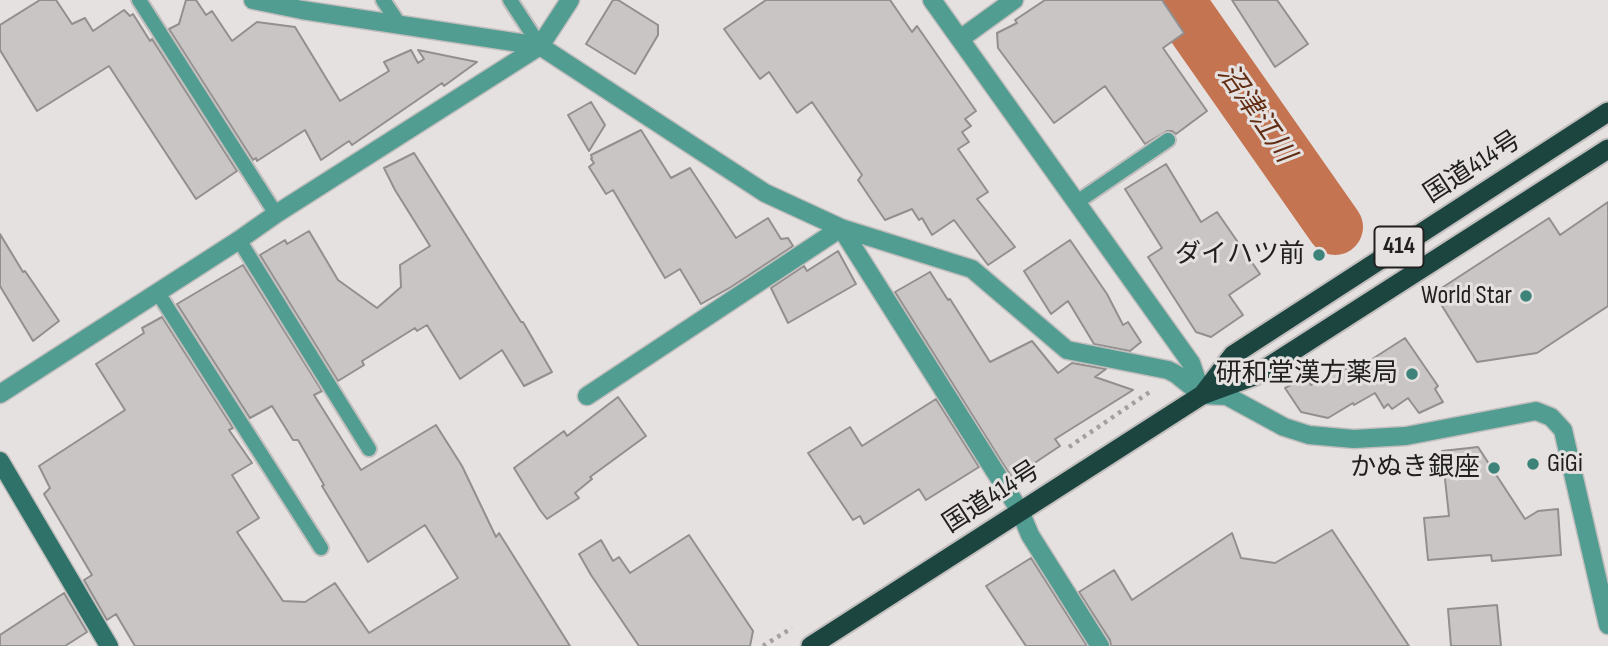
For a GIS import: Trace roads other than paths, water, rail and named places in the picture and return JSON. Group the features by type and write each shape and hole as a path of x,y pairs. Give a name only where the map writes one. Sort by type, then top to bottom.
{"highway":[{"name":"国道414号","path":"1202,395 1233,355 1608,112"},
{"name":"国道414号","path":"811,646 1202,395 1254,376 1608,149"}],"main road":[{"path":"0,461 109,646"}],"street":[{"path":"253,0 302,10 540,46 765,193 841,228 964,265 984,278 1067,350 1168,370 1202,395 1227,396 1284,427 1309,435 1354,439 1406,436 1536,411 1551,417 1563,430 1608,625"},
{"path":"0,394 540,46 570,0"},
{"path":"932,0 1191,363 1202,395"},
{"path":"960,39 1014,0"},
{"path":"587,396 841,228"},
{"path":"841,228 1020,511 1030,535 1100,646"}],"lane":[{"path":"139,0 276,214"},
{"path":"383,0 399,24"},
{"path":"510,0 540,46"},
{"path":"1077,202 1168,139"},
{"path":"239,240 369,449"},
{"path":"158,293 321,548"}],"waterway":[{"name":"沼津江川","path":"1176,0 1335,227"}],"place":[{"name":"ダイハツ前","path":"1319,255"},
{"name":"World Star","path":"1526,296"},
{"name":"研和堂漢方薬局","path":"1412,374"},
{"name":"GiGi","path":"1533,464"},
{"name":"かぬき銀座","path":"1494,468"}]}
